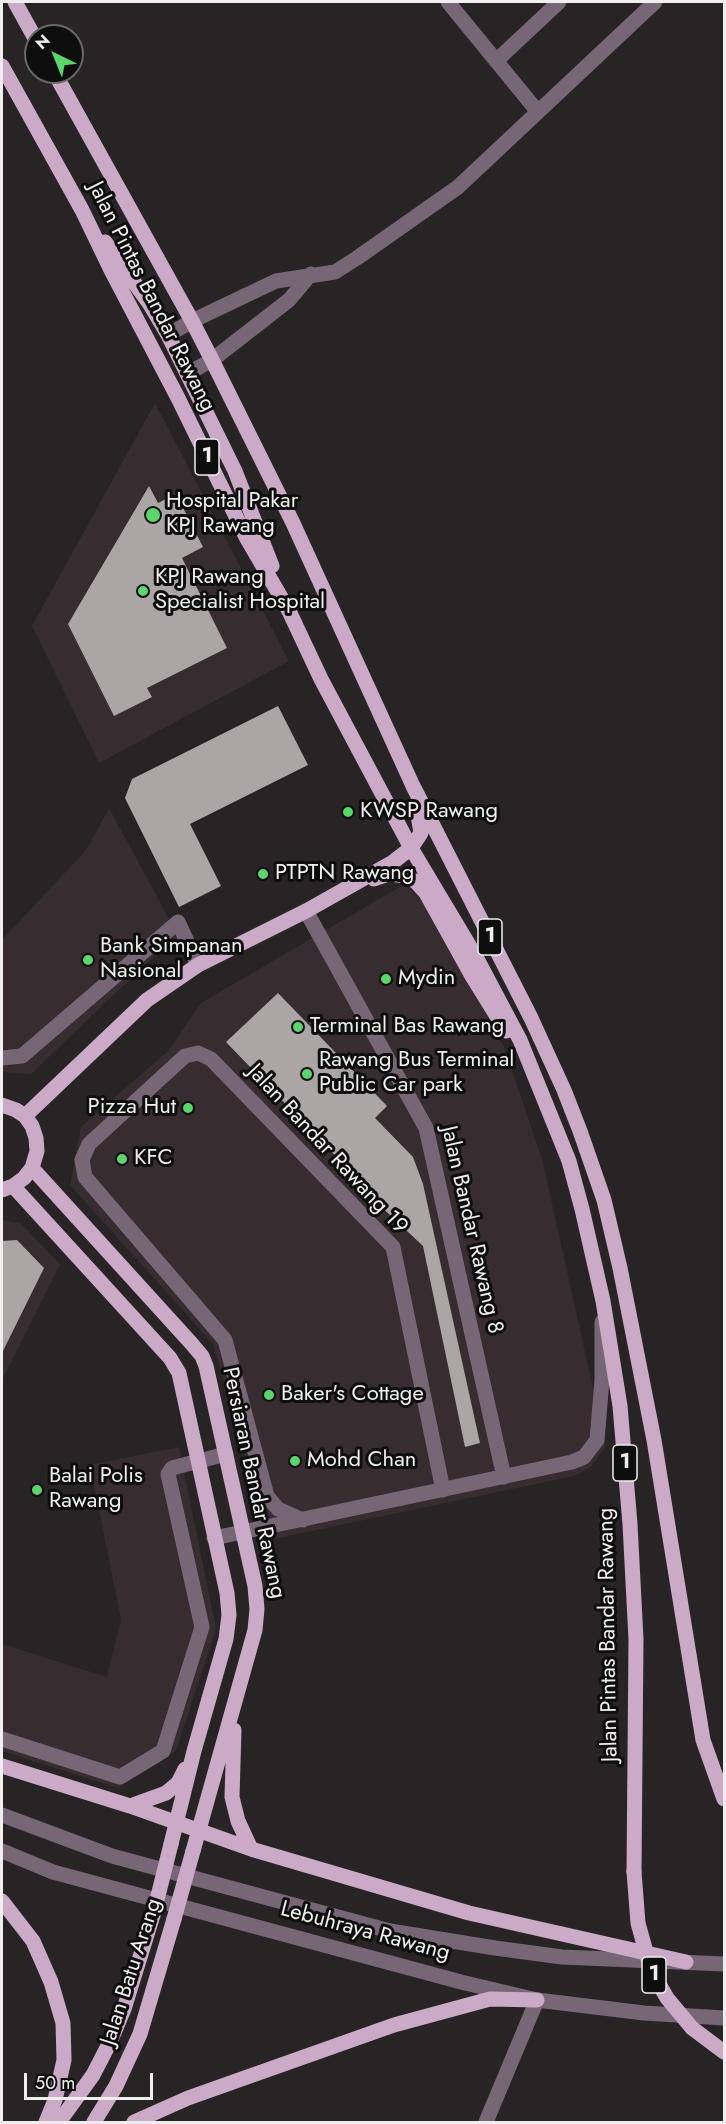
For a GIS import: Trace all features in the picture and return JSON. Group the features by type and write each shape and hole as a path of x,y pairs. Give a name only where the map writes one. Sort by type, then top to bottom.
{"main road":[{"path":"15,2 27,24"},
{"name":"Jalan Pintas Bandar Rawang","path":"2,66 82,210 246,537 290,611 321,679 411,848 475,955 520,1040 569,1161 603,1301 620,1407 630,1524 636,1639 634,1872 638,1923 651,1970 667,1998 692,2028 724,2052"},
{"name":"Jalan Pintas Bandar Rawang","path":"61,84 212,360 292,523 413,786 540,1038 580,1131 604,1200 620,1268 654,1440 703,1740 724,1799"},
{"path":"82,210 149,303 168,335 235,471 290,611"},
{"path":"25,1116 147,1000 198,964 306,911 393,862 411,848 421,833 413,786"},
{"path":"348,888 389,874 406,876 416,882 434,906 499,1022 532,1067"},
{"path":"2,1105 25,1116 32,1126 37,1151 32,1168 24,1178 7,1188 170,1358 179,1373 227,1593 229,1615 226,1638 194,1751 154,1912 124,2009 93,2075 59,2122"},
{"name":"Persiaran Bandar Rawang","path":"32,1168 202,1356 206,1366 255,1586 257,1609 255,1630 199,1830"},
{"path":"235,1703 232,1797 238,1821 251,1849"},
{"path":"130,1806 154,1799 178,1783 194,1751"},
{"path":"2,1766 130,1806 251,1849 469,1912 686,1962"},
{"name":"Jalan Batu Arang","path":"94,2122 116,2086 140,2034 199,1830"},
{"path":"2,1901 33,1941 51,1982 63,2024 64,2060 55,2100 46,2122"},
{"path":"134,2122 188,2098 416,2019 490,1999 537,2000"}],"street":[{"path":"448,2 538,112"},
{"path":"496,61 559,2"},
{"path":"168,335 276,281 335,272 458,187 655,2"},
{"path":"187,374 212,360 290,300 311,274"},
{"name":"Jalan Bandar Rawang 8","path":"306,911 426,1128 504,1477"},
{"path":"2,1058 22,1056 178,922 198,964"},
{"name":"Jalan Bandar Rawang 19","path":"303,1520 278,1509 267,1496 225,1340 85,1177 82,1160 90,1144 185,1056 198,1053 211,1059 393,1247 443,1490"},
{"path":"214,1538 572,1462 584,1456 597,1440 602,1380 603,1301"},
{"path":"2,1739 120,1777 163,1751 202,1627 168,1474 172,1468 226,1454"},
{"name":"Lebuhraya Rawang","path":"2,1815 112,1856 390,1932 562,1957 724,1964"},
{"name":"Lebuhraya Rawang","path":"2,1851 64,1875 537,2000 644,2013 724,2018"},
{"path":"486,2122 537,2000"}],"shaded area":[{"name":"Hospital Pakar KPJ Rawang","path":"155,403 289,661 99,763 32,626"},
{"path":"109,808 180,939 149,961 31,1074 2,1072 2,940 87,849"},
{"path":"403,885 418,895 432,910 504,1047 542,1159 606,1446 591,1467 574,1476 269,1540 213,1344 70,1185 81,1127 169,1050 201,1003"},
{"path":"2,1220 20,1223 60,1264 2,1380"},
{"path":"179,1447 216,1629 176,1751 118,1788 2,1751 2,1644 107,1677 121,1620 90,1465"}],"building":[{"name":"KPJ Rawang Specialist Hospital","path":"149,486 158,503 176,494 203,547 182,558 227,648 147,688 152,697 114,716 68,624"},
{"path":"278,706 308,765 190,824 221,886 179,907 125,798 132,779"},
{"name":"Rawang Bus Terminal Public Car park","path":"278,993 387,1106 375,1118 413,1157 423,1184 480,1443 465,1447 423,1246 374,1200 376,1198 226,1042"},
{"path":"17,1240 44,1268 2,1353 2,1241"}],"place":[{"name":"Hospital Pakar KPJ Rawang","path":"153,515"},
{"name":"KPJ Rawang Specialist Hospital","path":"143,591"},
{"name":"KWSP Rawang","path":"348,812"},
{"name":"PTPTN Rawang","path":"263,874"},
{"name":"Bank Simpanan Nasional","path":"88,960"},
{"name":"Mydin","path":"386,979"},
{"name":"Terminal Bas Rawang","path":"298,1027"},
{"name":"Rawang Bus Terminal Public Car park","path":"307,1074"},
{"name":"Pizza Hut","path":"188,1108"},
{"name":"KFC","path":"122,1159"},
{"name":"Baker's Cottage","path":"269,1395"},
{"name":"Mohd Chan","path":"295,1461"},
{"name":"Balai Polis Rawang","path":"37,1490"}]}
